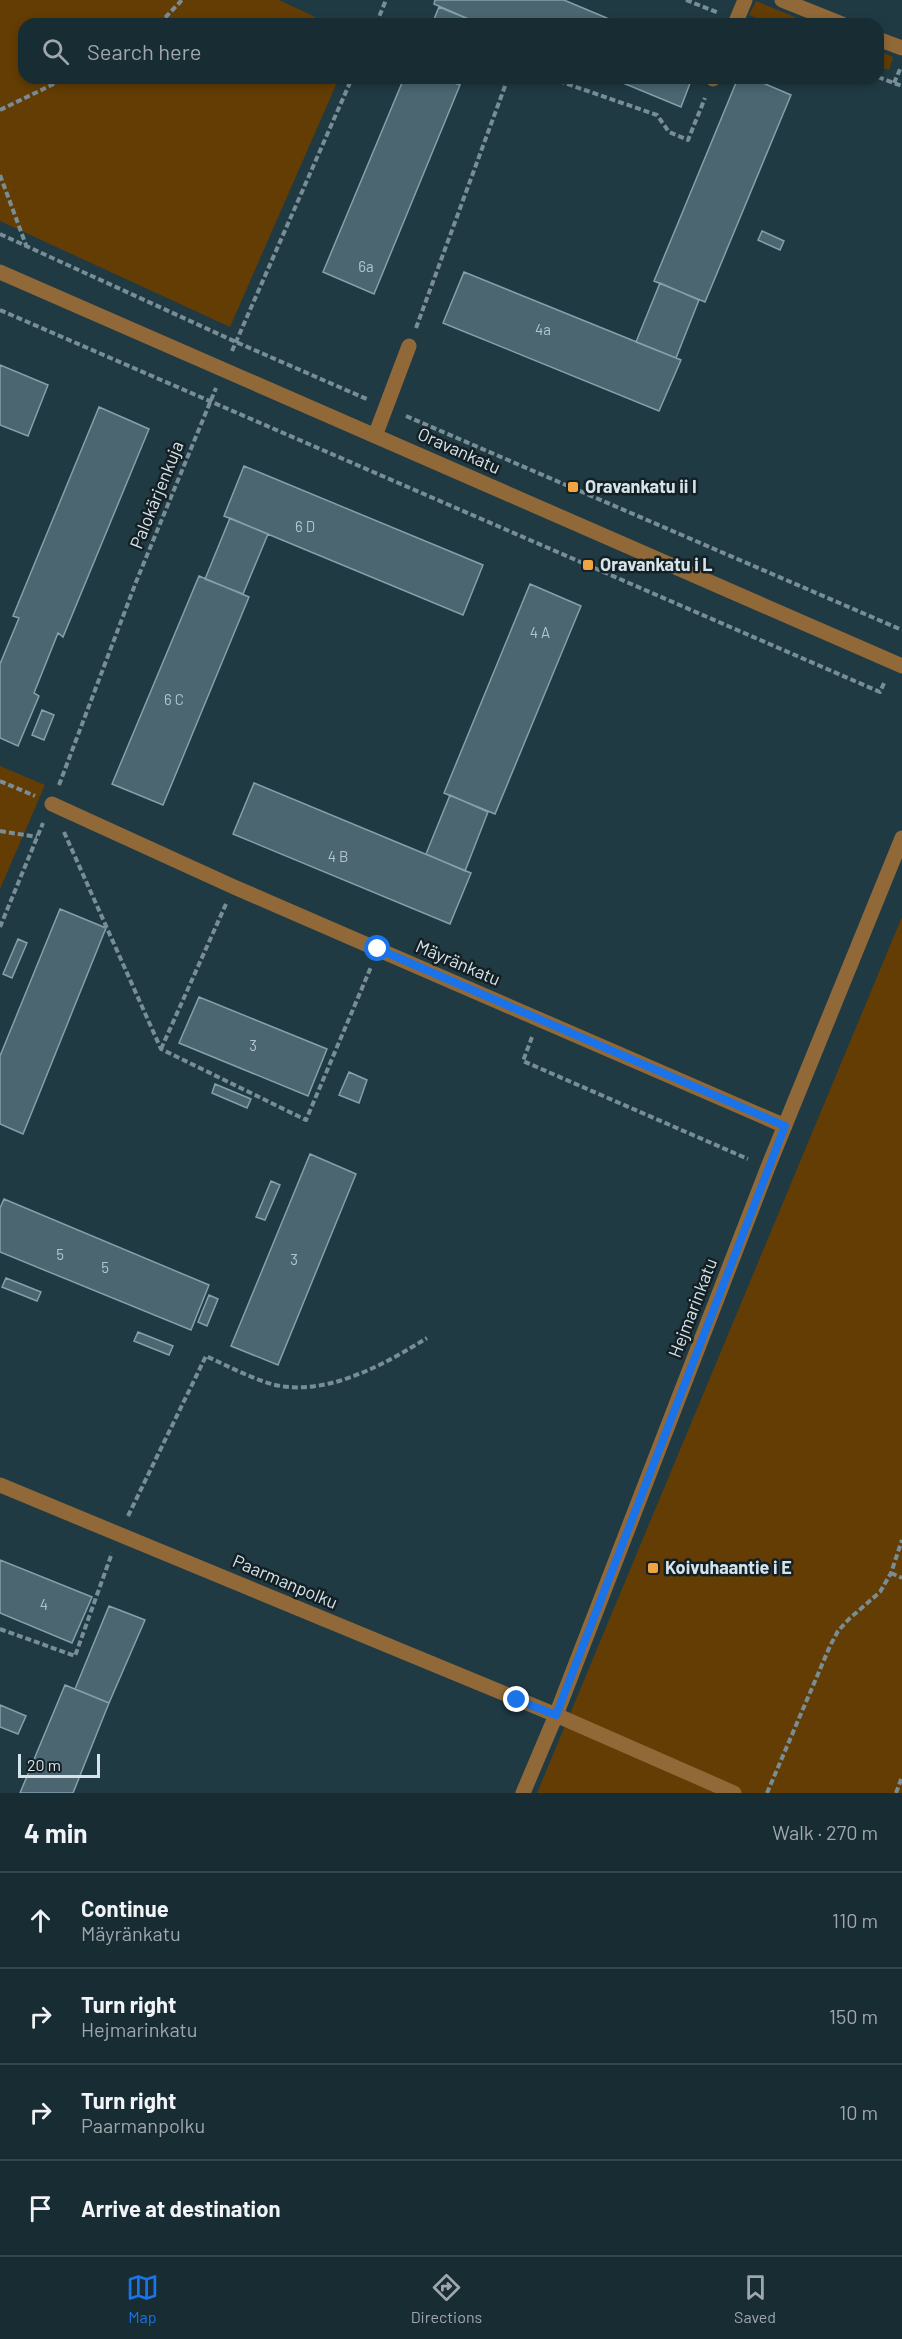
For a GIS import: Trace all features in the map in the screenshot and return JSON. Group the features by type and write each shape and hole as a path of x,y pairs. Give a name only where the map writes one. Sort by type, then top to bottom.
{"street":[{"path":"738,18 745,0"},
{"path":"782,0 827,18"},
{"path":"884,41 902,48"},
{"name":"Oravankatu","path":"0,272 898,664"},
{"path":"375,436 409,346"},
{"name":"Mäyränkatu","path":"52,804 234,887 785,1126"},
{"name":"Hejmarinkatu","path":"523,1793 556,1715 768,1167 902,838"},
{"name":"Paarmanpolku","path":"0,1485 556,1715 734,1793"}],"path":[{"path":"165,18 182,0"},
{"path":"378,18 386,0"},
{"path":"894,83 902,65"},
{"path":"884,79 902,87"},
{"path":"0,110 54,84"},
{"name":"Palokärjenkuja","path":"0,927 52,804 136,582 210,401 349,84"},
{"path":"409,346 506,84"},
{"path":"567,84 657,115 669,132 687,140 710,84"},
{"path":"0,175 27,246"},
{"path":"0,234 236,342 902,630"},
{"path":"0,310 880,692 898,664"},
{"path":"0,781 52,804 161,1049 306,1120 378,949"},
{"path":"0,831 37,837"},
{"path":"161,1049 234,887"},
{"path":"540,1019 522,1061 768,1167"},
{"path":"0,1629 75,1656 119,1534 206,1356 266,1383 299,1389 334,1384 401,1354 427,1338"},
{"path":"767,1793 838,1631 880,1592 891,1573 902,1540"},
{"path":"891,1573 902,1578"},
{"path":"896,1793 902,1777"}],"shaded area":[{"path":"0,0 279,0 317,18 18,18 18,84 336,84 230,327 0,221"},
{"path":"756,1 797,18 757,18 749,15"},
{"path":"884,53 893,57 889,70 884,68"},
{"path":"0,766 45,785 0,889"},
{"path":"902,917 902,1793 537,1793"}],"building":[{"path":"435,0 564,0 607,18 466,18 434,4"},
{"path":"439,7 466,18 434,18"},
{"path":"401,84 460,85 374,294 323,272"},
{"path":"625,84 690,84 681,107"},
{"path":"736,84 765,84 791,95 705,302 654,281"},
{"path":"762,231 784,241 780,250 758,240"},
{"path":"464,272 681,360 659,411 443,323"},
{"path":"660,283 699,300 676,358 636,342"},
{"path":"0,365 48,385 28,436 0,425"},
{"path":"99,407 149,429 63,637 58,633 34,693 39,696 18,746 0,738 0,664 19,618 13,616"},
{"path":"244,466 483,565 463,615 224,516"},
{"path":"230,518 268,534 243,594 205,579"},
{"path":"199,576 249,597 163,805 112,784"},
{"path":"530,584 581,606 495,814 444,793"},
{"path":"42,710 54,715 44,740 32,735"},
{"path":"254,783 471,873 450,924 233,834"},
{"path":"450,795 488,812 465,871 426,854"},
{"path":"60,909 106,928 23,1134 0,1124 0,1056"},
{"path":"18,939 27,943 12,978 3,974"},
{"path":"199,997 327,1049 308,1096 179,1043"},
{"path":"349,1072 367,1080 359,1103 339,1095"},
{"path":"215,1084 251,1099 247,1108 212,1093"},
{"path":"310,1154 356,1174 278,1365 231,1346"},
{"path":"271,1181 280,1185 265,1220 256,1217"},
{"path":"4,1199 209,1285 191,1330 0,1252 0,1208"},
{"path":"6,1278 41,1292 37,1301 2,1287"},
{"path":"209,1295 218,1299 207,1326 198,1322"},
{"path":"138,1332 173,1346 169,1355 134,1341"},
{"path":"0,1560 92,1597 72,1643 0,1613"},
{"path":"109,1606 145,1620 109,1703 75,1689"},
{"path":"65,1685 109,1703 73,1793 20,1793"},
{"path":"0,1705 26,1716 18,1734 0,1727"}],"place":[{"name":"Oravankatu ii I","path":"573,487"},
{"name":"Oravankatu i L","path":"588,565"},
{"name":"Koivuhaantie i E","path":"653,1568"}],"route":[{"path":"378,949 785,1126 556,1715 517,1700"}]}
